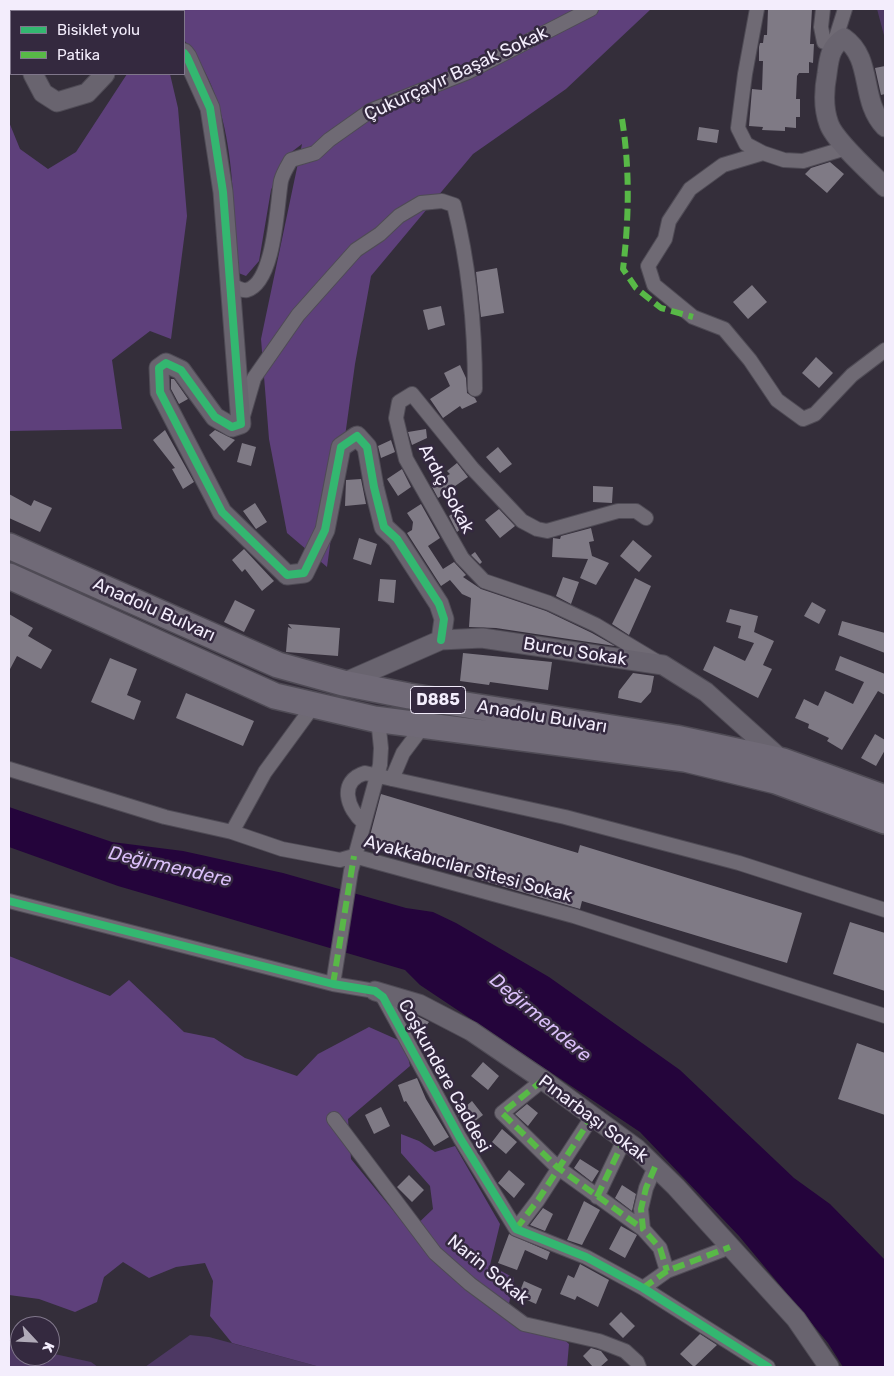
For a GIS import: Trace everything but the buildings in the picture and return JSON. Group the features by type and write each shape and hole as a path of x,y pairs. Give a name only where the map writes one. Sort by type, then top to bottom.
{"highway":[{"name":"Anadolu Bulvarı","path":"9,546 278,665 343,683 409,696 676,738 783,761 885,798"},
{"name":"Anadolu Bulvarı","path":"9,576 275,696 378,719 685,759 776,782 885,821"}],"street":[{"name":"Çukurçayır Başak Sokak","path":"229,283 239,289 247,290 254,285 263,272 270,255 278,218 281,180 291,160 315,153 329,140 370,111 468,72 591,9"},
{"path":"757,9 744,74 738,128 746,144 762,153 784,160 802,161 846,148"},
{"path":"823,9 821,27 824,42 834,44 844,38 854,45 862,63 869,102 877,119 885,127"},
{"path":"845,9 828,60 824,93 829,125 846,148 885,187"},
{"path":"185,54 210,108 223,192 240,424"},
{"path":"34,75 43,93 57,102 87,93 105,75"},
{"path":"762,153 723,165 690,189 669,221 665,239 648,266 654,285 693,317 724,329 750,360 777,400 803,419 815,414 852,375 885,351"},
{"path":"240,424 254,378 298,315 356,250 380,234 399,216 421,203 442,201 454,205 464,252 475,355 475,389"},
{"path":"240,424 232,427 215,417 181,370 166,363 159,368 160,392 222,512 287,576 304,573 325,530 341,446 357,436 368,447 374,487 384,526 396,539 439,604 444,619 441,640"},
{"name":"Ardıç Sokak","path":"646,518 636,511 618,511 547,531 537,529 522,521 472,468 412,394 399,402 396,418 406,459 462,558 484,581 550,603 596,625 664,665"},
{"name":"Burcu Sokak","path":"343,683 441,640 482,638 664,665 706,692 783,761"},
{"path":"232,832 265,772 314,705"},
{"path":"334,979 354,856 377,776 381,748 378,719"},
{"path":"392,779 403,753 424,725"},
{"name":"Ayakkabıcılar Sitesi Sokak","path":"9,769 165,816 232,832 282,849 340,860 354,856 574,916 885,1016"},
{"path":"364,823 353,815 346,796 350,784 357,775 365,773 564,817 739,863 885,910"},
{"name":"Coşkundere Caddesi","path":"9,901 334,979 375,991 389,1005 424,1074 494,1196 516,1229"},
{"name":"Pınarbaşı Sokak","path":"375,991 419,1004 471,1031 637,1148 796,1319 829,1367"},
{"path":"543,1080 502,1113 557,1168 643,1228 660,1248 667,1271"},
{"path":"592,1117 557,1168 538,1200 516,1229 586,1257 643,1288 765,1367"},
{"name":"Narin Sokak","path":"334,1119 435,1254 470,1284 524,1324 599,1341 625,1351 637,1362 639,1367"},
{"path":"597,1196 624,1140"},
{"path":"643,1228 641,1209 646,1188 655,1166"},
{"path":"643,1288 667,1271 730,1247"}],"shaded area":[{"path":"651,9 566,89 473,154 371,276 355,364 327,567 287,533 269,439 261,339 302,144 285,157 271,190 259,261 246,276 236,272 229,151 223,121 214,92 201,65 185,41 185,10 146,10"},
{"path":"877,9 885,9 885,39"},
{"path":"126,75 170,75 178,108 187,216 171,339 150,331 112,360 122,429 9,431 9,122 20,149 48,169 76,152"},
{"path":"9,956 110,996 129,980 184,1032 214,1038 245,1058 297,1076 318,1054 369,1027 405,1043 410,1066 348,1119 351,1159 410,1231 433,1209 430,1186 401,1153 401,1134 419,1141 435,1152 455,1146 500,1224 490,1265 514,1278 508,1309 550,1327 569,1344 567,1367 320,1367 232,1343 210,1316 213,1281 205,1263 176,1267 149,1278 123,1262 104,1277 97,1302 75,1312 39,1299 9,1295"},
{"path":"190,1335 209,1337 320,1367 145,1367"},
{"path":"9,1345 10,1366 60,1366 60,1355 91,1362 98,1367 9,1367"}],"water":[{"name":"Değirmendere","path":"9,807 112,842 183,851 283,873 406,908 433,912 456,923 549,977 680,1070 794,1178 830,1204 885,1260 885,1367 843,1367 828,1343 739,1236 640,1132 420,985 405,970 118,886 9,847"}],"marked path":[{"path":"622,119 628,194 623,269 636,288 661,308 693,317"},
{"path":"333,984 354,856"},
{"path":"543,1080 502,1113 557,1167 643,1229"},
{"path":"516,1229 538,1200 592,1117"},
{"path":"597,1197 624,1140"},
{"path":"655,1167 646,1188 641,1209 643,1229 660,1248 667,1271"},
{"path":"643,1288 667,1271 730,1247"}],"cycle path":[{"path":"185,54 210,108 223,192 241,424 232,427 215,417 181,370 166,363 159,368 160,392 222,512 287,575 304,573 325,530 341,447 357,436 367,447 384,527 397,539 439,604 444,619 441,640"},
{"path":"9,901 333,984 375,991 383,997 460,1138 516,1229 586,1257 643,1288 768,1367"}]}
